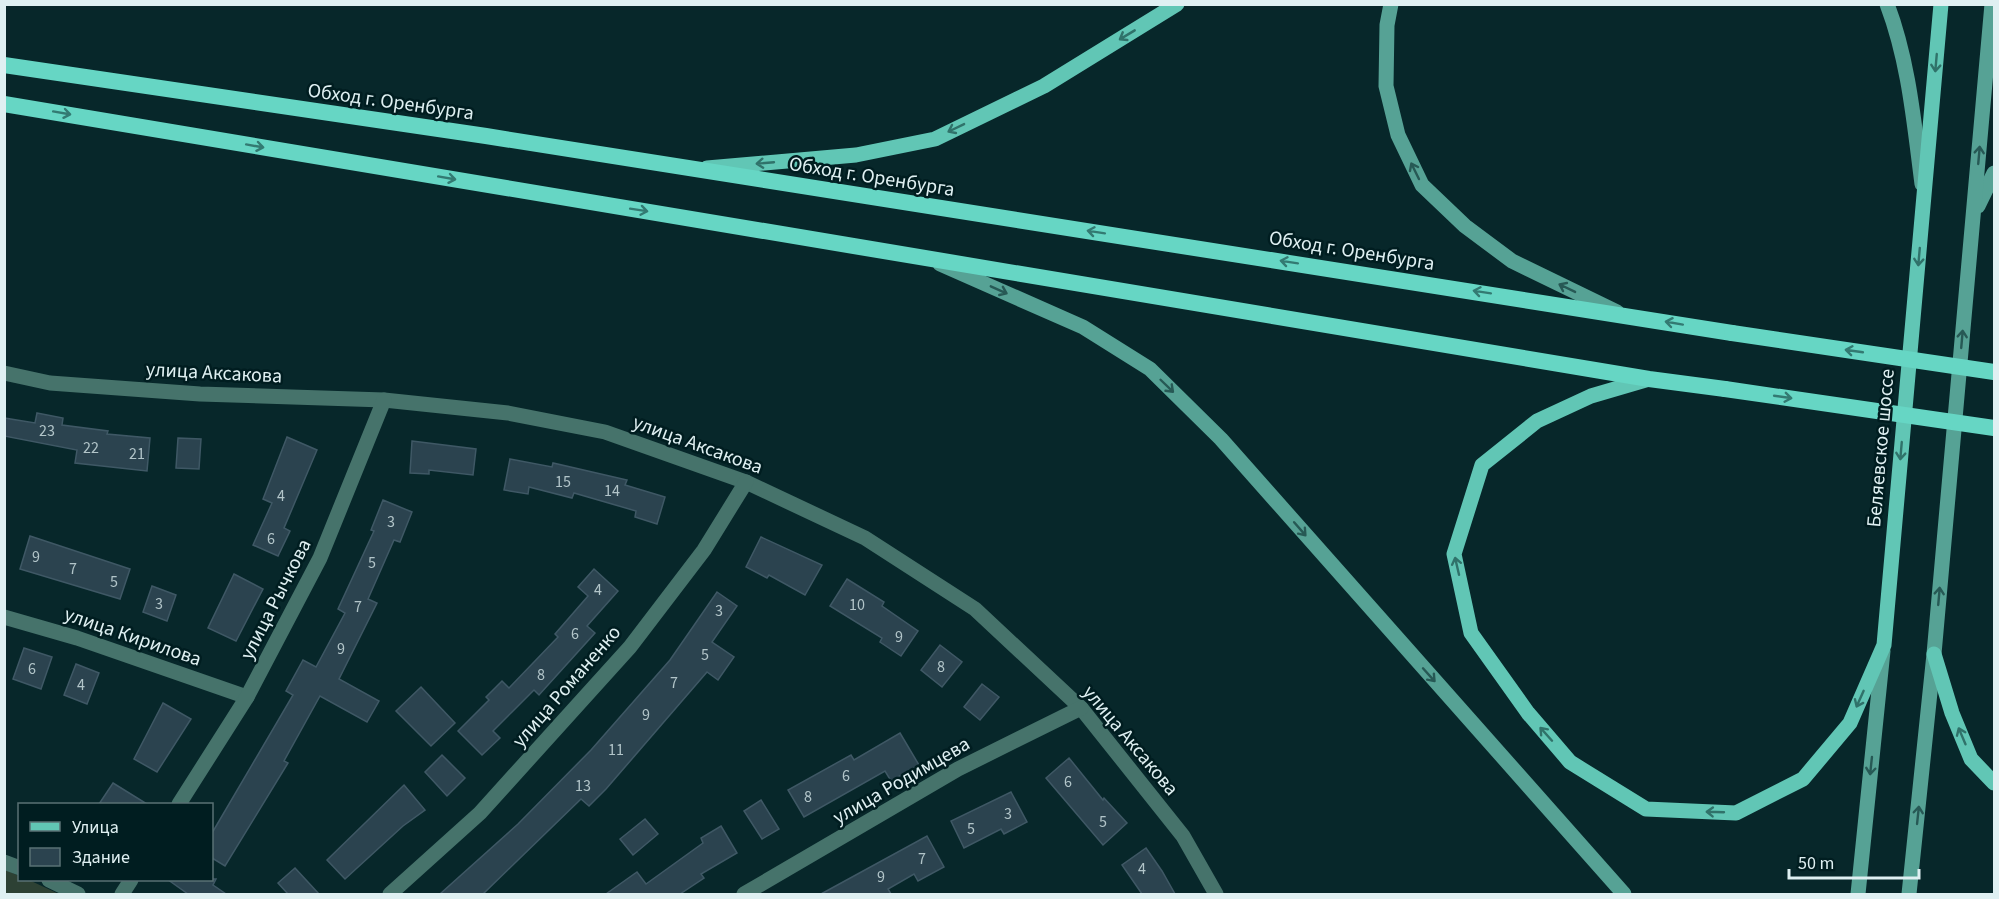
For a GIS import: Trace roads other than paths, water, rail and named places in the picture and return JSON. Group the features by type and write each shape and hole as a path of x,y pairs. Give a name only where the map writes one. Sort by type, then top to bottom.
{"highway":[{"name":"Обход г. Оренбурга","path":"4,65 1995,372"},
{"path":"4,104 1649,379 1995,428"}],"main road":[{"path":"690,169 856,155 935,139 1044,86 1177,4"},
{"path":"1391,4 1387,25 1386,86 1398,135 1422,185 1464,226 1512,261 1620,313"},
{"path":"1887,4 1898,31 1910,91 1924,198"},
{"name":"Беляевское шоссе","path":"1858,894 1884,645 1941,4"},
{"path":"1909,894 1934,654 1992,4"},
{"path":"1974,214 1995,173"},
{"path":"926,258 1083,327 1150,369 1221,439 1624,894"},
{"path":"1649,379 1591,396 1537,421 1482,465 1454,554 1472,633 1528,713 1570,762 1646,809 1736,813 1803,779 1850,723 1884,645"},
{"path":"1934,654 1952,713 1971,759 1995,783"}],"street":[{"name":"улица Аксакова","path":"4,373 50,383 200,394 384,400 508,413 605,432 746,482 865,538 975,609 1081,708 1183,836 1216,894"},
{"name":"улица Рычкова","path":"179,803 248,697 321,558 384,400"},
{"name":"улица Романенко","path":"390,894 480,813 630,647 704,550 746,482"},
{"name":"улица Кирилова","path":"4,617 77,638 248,697"},
{"name":"улица Родимцева","path":"744,894 958,769 1081,708"},
{"path":"53,881 78,894"},
{"path":"122,894 130,881"}]}
